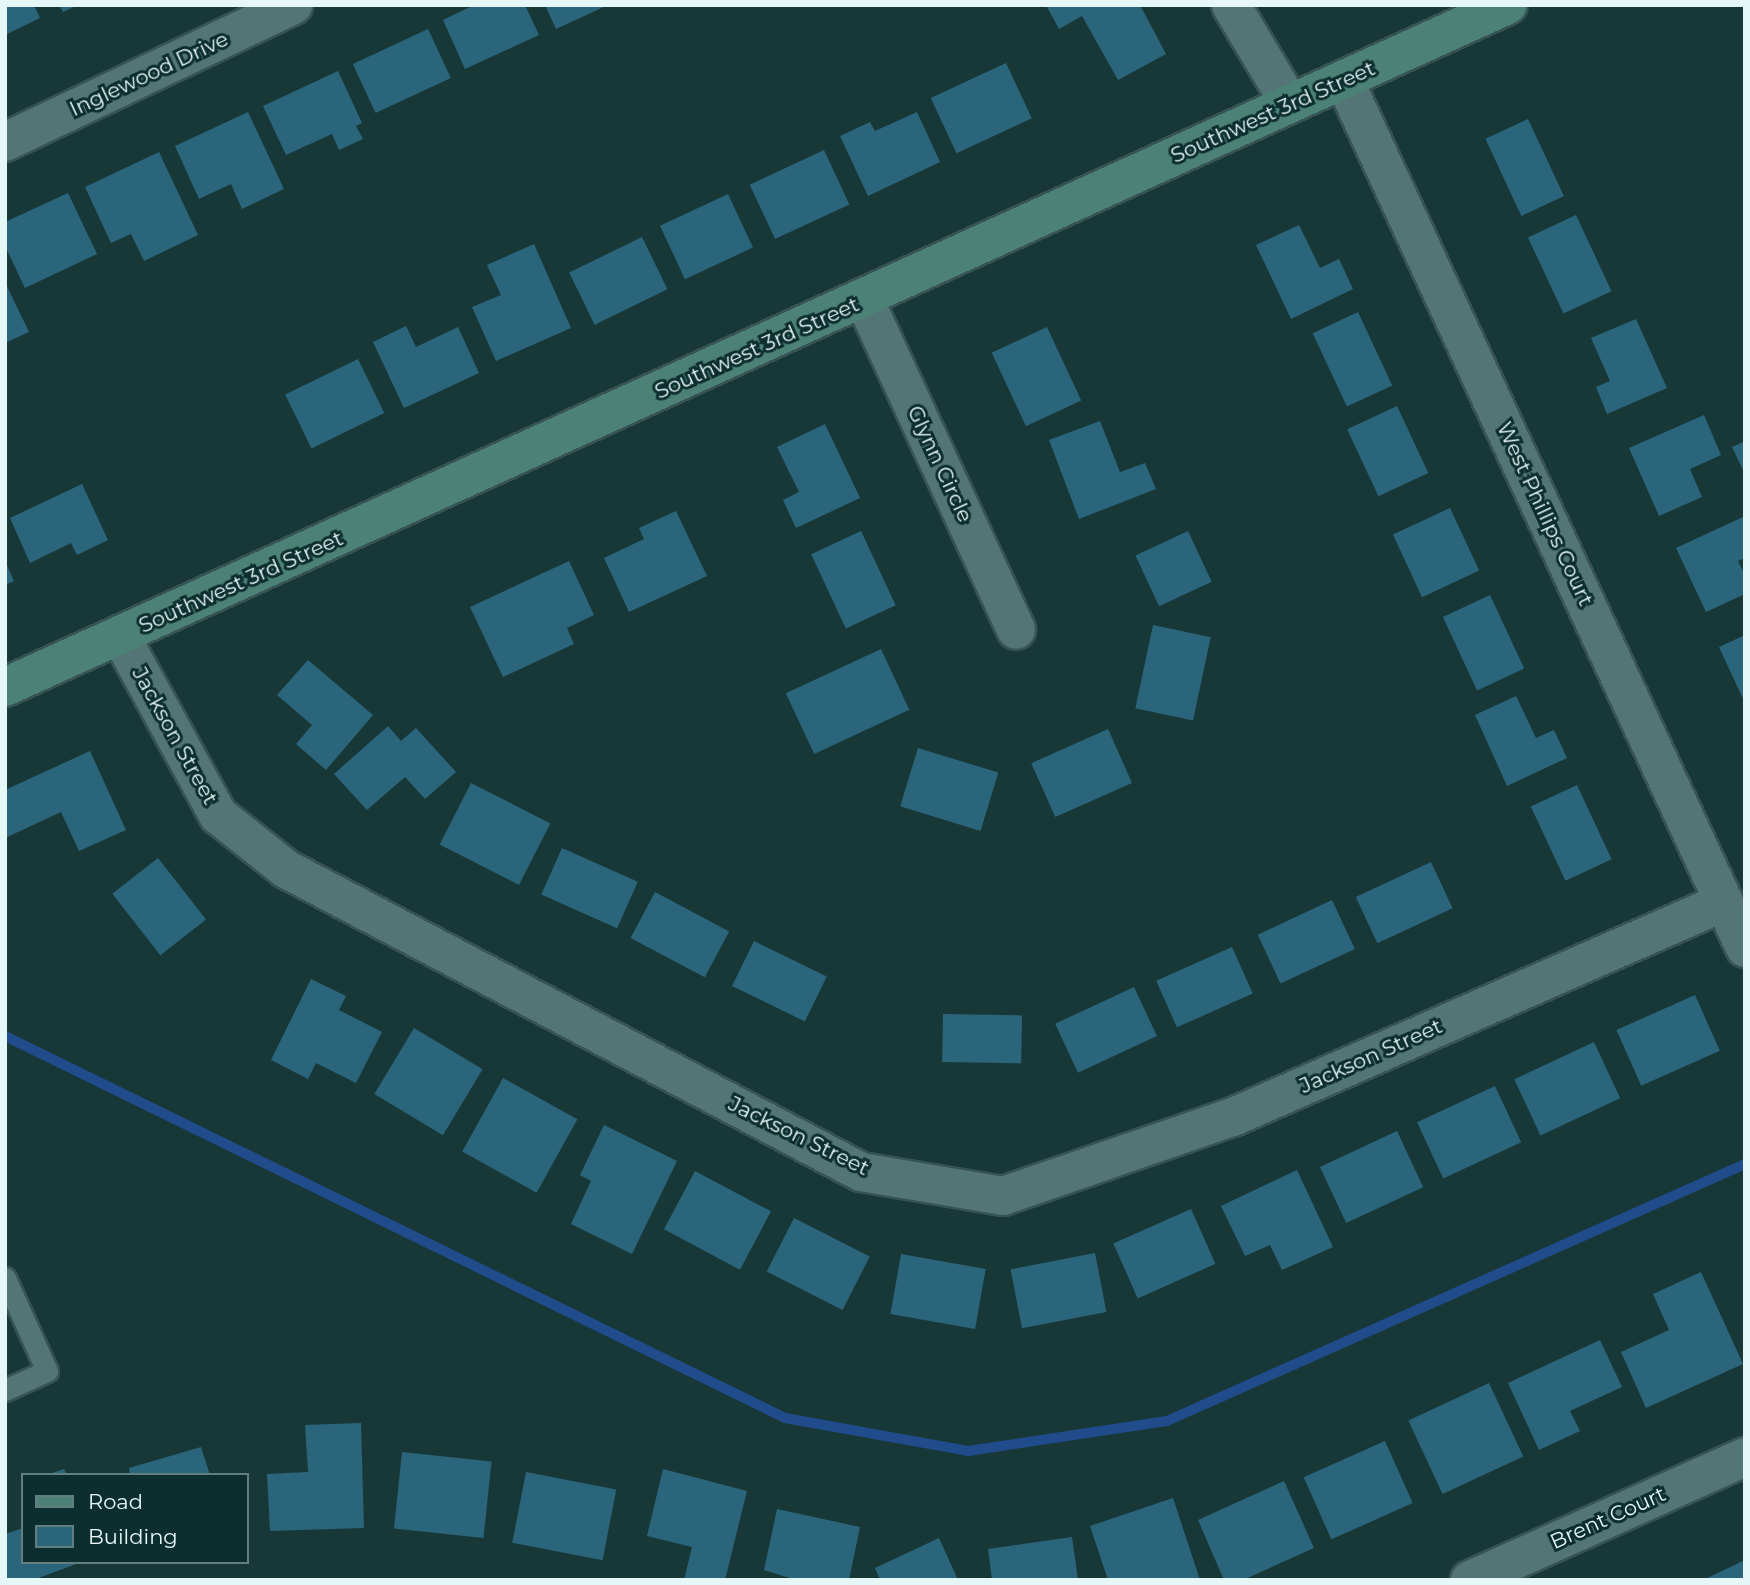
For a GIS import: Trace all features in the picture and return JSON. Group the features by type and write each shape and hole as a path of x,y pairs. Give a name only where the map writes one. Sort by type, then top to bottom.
{"street":[{"name":"Inglewood Drive","path":"5,142 293,5"},
{"path":"1231,5 1290,104"},
{"name":"Southwest 3rd Street","path":"5,687 121,637 1508,5"},
{"name":"West Phillips Court","path":"1345,80 1745,948"},
{"name":"Glynn Circle","path":"864,299 1016,630"},
{"name":"Jackson Street","path":"121,637 218,815 286,869 861,1172 1003,1196 1233,1116 1724,902"},
{"name":"Brent Court","path":"1470,1580 1745,1457"}],"lane":[{"path":"5,1278 47,1371 5,1390"}],"building":[{"path":"5,5 34,5 40,18 5,35"},
{"path":"59,5 78,5 63,12"},
{"path":"474,5 525,5 539,35 465,69 443,20"},
{"path":"545,5 608,5 556,29"},
{"path":"1046,5 1140,5 1166,54 1118,80 1082,16 1059,29"},
{"path":"428,29 451,78 376,113 353,64"},
{"path":"1006,63 1032,118 957,153 931,98"},
{"path":"338,71 362,123 356,126 363,139 339,150 332,134 286,155 263,106"},
{"path":"248,112 284,189 242,209 231,184 199,199 175,146"},
{"path":"917,112 940,162 868,196 840,136 870,122 875,131"},
{"path":"1528,119 1564,196 1521,216 1485,139"},
{"path":"824,150 849,204 775,239 750,185"},
{"path":"159,152 198,235 144,261 131,234 111,243 85,187"},
{"path":"68,193 97,254 25,288 5,246 5,222"},
{"path":"728,194 753,247 685,279 660,226"},
{"path":"1576,215 1611,291 1563,314 1528,237"},
{"path":"1299,225 1320,268 1339,259 1353,289 1291,319 1256,245"},
{"path":"642,237 667,289 595,325 569,273"},
{"path":"534,244 571,328 496,361 472,307 501,295 487,265"},
{"path":"5,282 29,332 5,343"},
{"path":"1358,312 1392,385 1347,407 1313,333"},
{"path":"1636,319 1667,388 1607,414 1596,387 1610,381 1591,338"},
{"path":"406,326 416,347 458,327 479,373 404,408 373,342"},
{"path":"1047,327 1081,400 1026,426 992,353"},
{"path":"358,359 384,413 311,448 285,395"},
{"path":"1397,406 1428,473 1378,496 1347,429"},
{"path":"1704,415 1721,455 1690,469 1702,497 1659,516 1629,448"},
{"path":"1100,421 1120,472 1145,463 1156,489 1079,519 1049,440"},
{"path":"825,424 860,498 796,528 783,500 799,492 777,447"},
{"path":"1745,441 1745,474 1732,447"},
{"path":"82,484 108,540 77,555 71,543 30,563 10,518"},
{"path":"1450,508 1479,571 1422,597 1393,535"},
{"path":"676,511 707,576 629,612 604,558 644,539 639,528"},
{"path":"1743,517 1745,558 1738,561 1745,575 1745,594 1706,612 1676,548"},
{"path":"861,531 896,605 846,629 811,554"},
{"path":"1188,531 1212,582 1159,606 1135,556"},
{"path":"5,561 14,581 5,585"},
{"path":"569,561 594,615 567,628 574,644 503,677 470,607"},
{"path":"1490,595 1524,668 1477,690 1443,617"},
{"path":"1153,625 1211,637 1193,720 1135,708"},
{"path":"1745,635 1745,703 1719,647"},
{"path":"881,649 909,710 814,754 786,693"},
{"path":"308,660 373,715 326,770 296,744 312,725 277,695"},
{"path":"1516,696 1536,738 1554,730 1567,758 1507,786 1475,715"},
{"path":"388,726 401,741 416,728 456,772 425,799 405,777 367,810 334,774"},
{"path":"1108,729 1132,783 1055,817 1031,763"},
{"path":"918,748 998,773 980,831 900,806"},
{"path":"90,751 126,830 79,851 61,812 5,838 5,790"},
{"path":"471,783 550,823 519,885 440,844"},
{"path":"1577,785 1612,859 1565,881 1531,807"},
{"path":"562,848 638,882 617,928 541,895"},
{"path":"158,858 206,919 160,955 112,894"},
{"path":"1431,862 1453,908 1377,943 1356,897"},
{"path":"655,892 729,931 705,977 631,938"},
{"path":"1332,900 1355,949 1281,984 1258,935"},
{"path":"754,941 827,977 805,1021 732,986"},
{"path":"1232,947 1253,994 1177,1027 1156,981"},
{"path":"311,979 346,996 339,1010 382,1032 356,1083 316,1063 308,1079 271,1060"},
{"path":"1134,987 1157,1036 1078,1073 1055,1024"},
{"path":"1695,995 1720,1051 1641,1086 1616,1030"},
{"path":"943,1014 1022,1015 1021,1063 942,1062"},
{"path":"414,1028 483,1069 443,1135 374,1094"},
{"path":"1594,1042 1620,1098 1540,1135 1514,1079"},
{"path":"503,1078 577,1119 537,1193 462,1151"},
{"path":"1495,1086 1521,1142 1443,1179 1417,1122"},
{"path":"604,1125 677,1161 632,1254 571,1224 591,1181 580,1175"},
{"path":"1397,1131 1423,1187 1346,1223 1320,1167"},
{"path":"1297,1170 1333,1247 1282,1270 1270,1245 1245,1256 1221,1206"},
{"path":"695,1171 771,1211 740,1270 664,1229"},
{"path":"1191,1209 1215,1264 1138,1298 1113,1244"},
{"path":"794,1218 870,1257 842,1310 767,1271"},
{"path":"1095,1253 1106,1312 1022,1328 1011,1269"},
{"path":"901,1254 986,1269 975,1329 890,1314"},
{"path":"1701,1272 1743,1364 1646,1408 1621,1352 1669,1330 1653,1294"},
{"path":"1600,1340 1622,1387 1570,1411 1580,1431 1539,1450 1508,1383"},
{"path":"1489,1383 1523,1456 1443,1494 1408,1421"},
{"path":"361,1423 364,1528 270,1531 267,1474 308,1472 305,1425"},
{"path":"1385,1441 1413,1503 1331,1539 1304,1477"},
{"path":"201,1447 209,1473 130,1473 129,1468"},
{"path":"402,1452 492,1461 483,1538 394,1529"},
{"path":"663,1469 747,1491 725,1580 684,1580 692,1547 647,1536"},
{"path":"526,1472 616,1490 603,1560 512,1543"},
{"path":"1284,1481 1314,1548 1243,1580 1224,1580 1198,1520"},
{"path":"1173,1498 1200,1580 1108,1580 1090,1526"},
{"path":"777,1509 860,1527 849,1580 796,1580 764,1570"},
{"path":"21,1529 21,1564 76,1564 33,1580 5,1580 5,1534"},
{"path":"1072,1537 1078,1580 992,1580 988,1549"},
{"path":"939,1538 958,1580 880,1580 875,1568"},
{"path":"1745,1560 1745,1580 1703,1580"}],"waterway":[{"path":"5,1036 785,1418 968,1451 1167,1421 1745,1164"}]}
